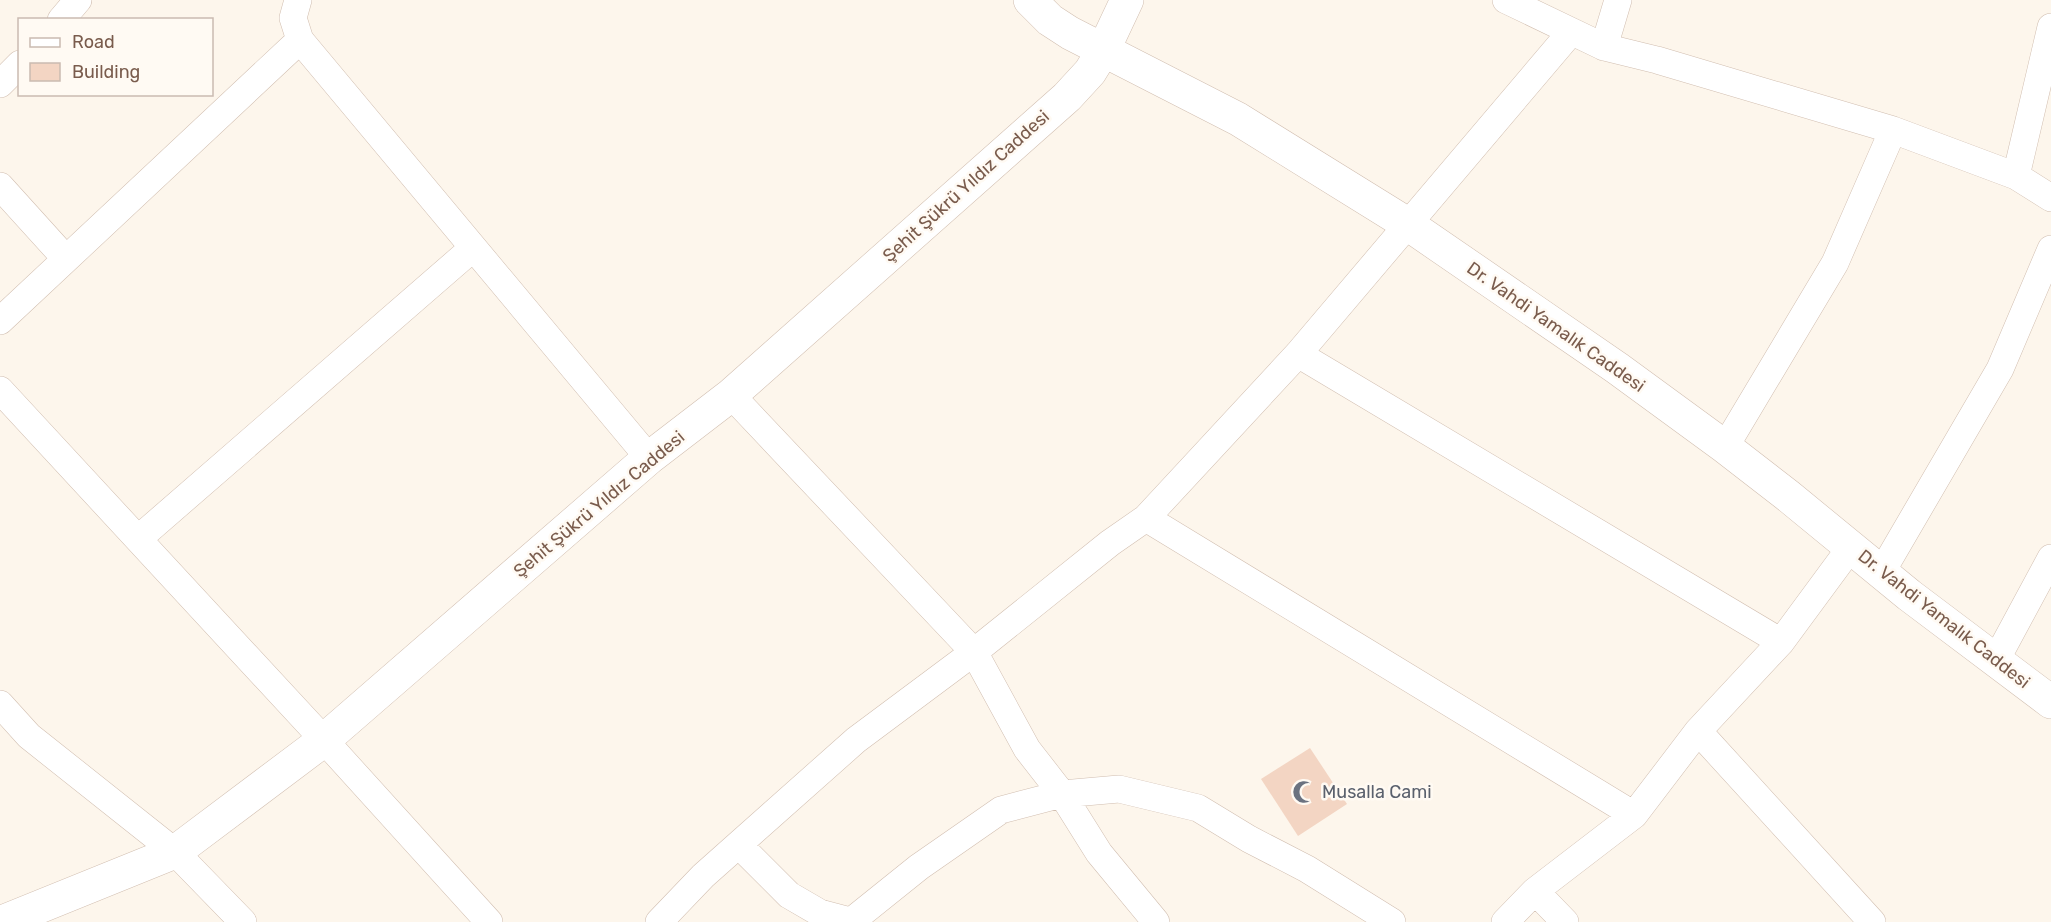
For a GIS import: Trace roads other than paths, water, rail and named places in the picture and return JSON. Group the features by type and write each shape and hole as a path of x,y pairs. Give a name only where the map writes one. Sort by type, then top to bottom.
{"street":[{"path":"63,18 78,0"},
{"path":"298,0 293,18 300,40 649,458"},
{"name":"Dr. Vahdi Yamalık Caddesi","path":"1030,0 1050,20 1070,33 1238,119 1409,225 1617,368 1725,447 1881,573 2051,702"},
{"name":"Şehit Şükrü Yıldız Caddesi","path":"2,922 175,852 324,740 649,458 731,395 1066,97 1090,72 1103,51 1127,0"},
{"path":"1506,0 1604,47 1657,60 1893,130 2016,176 2051,198"},
{"path":"1604,47 1618,0"},
{"path":"2016,176 2051,27"},
{"path":"659,922 703,876 856,740 974,652 1110,543 1146,518 1298,354 1571,32"},
{"path":"0,321 300,40"},
{"path":"0,84 18,66"},
{"path":"1725,447 1835,263 1893,130"},
{"path":"0,186 66,260"},
{"path":"138,539 473,248"},
{"path":"1881,573 2000,369 2051,249"},
{"path":"1298,354 1780,642"},
{"path":"0,390 489,922"},
{"path":"731,395 974,652 1027,749 1062,794 1099,854 1156,922"},
{"path":"1146,518 1634,815"},
{"path":"1505,922 1535,891 1634,815 1698,731 1780,642 1851,547"},
{"path":"1996,660 2051,558"},
{"path":"0,704 29,735 175,852 243,922"},
{"path":"1698,731 1872,922"},
{"path":"739,845 789,895 820,913 853,921 920,867 1001,810 1062,794 1119,789 1198,808 1249,839 1307,869 1392,922"},
{"path":"1535,891 1565,922"}],"place":[{"name":"Musalla Cami","path":"1304,792"}]}
